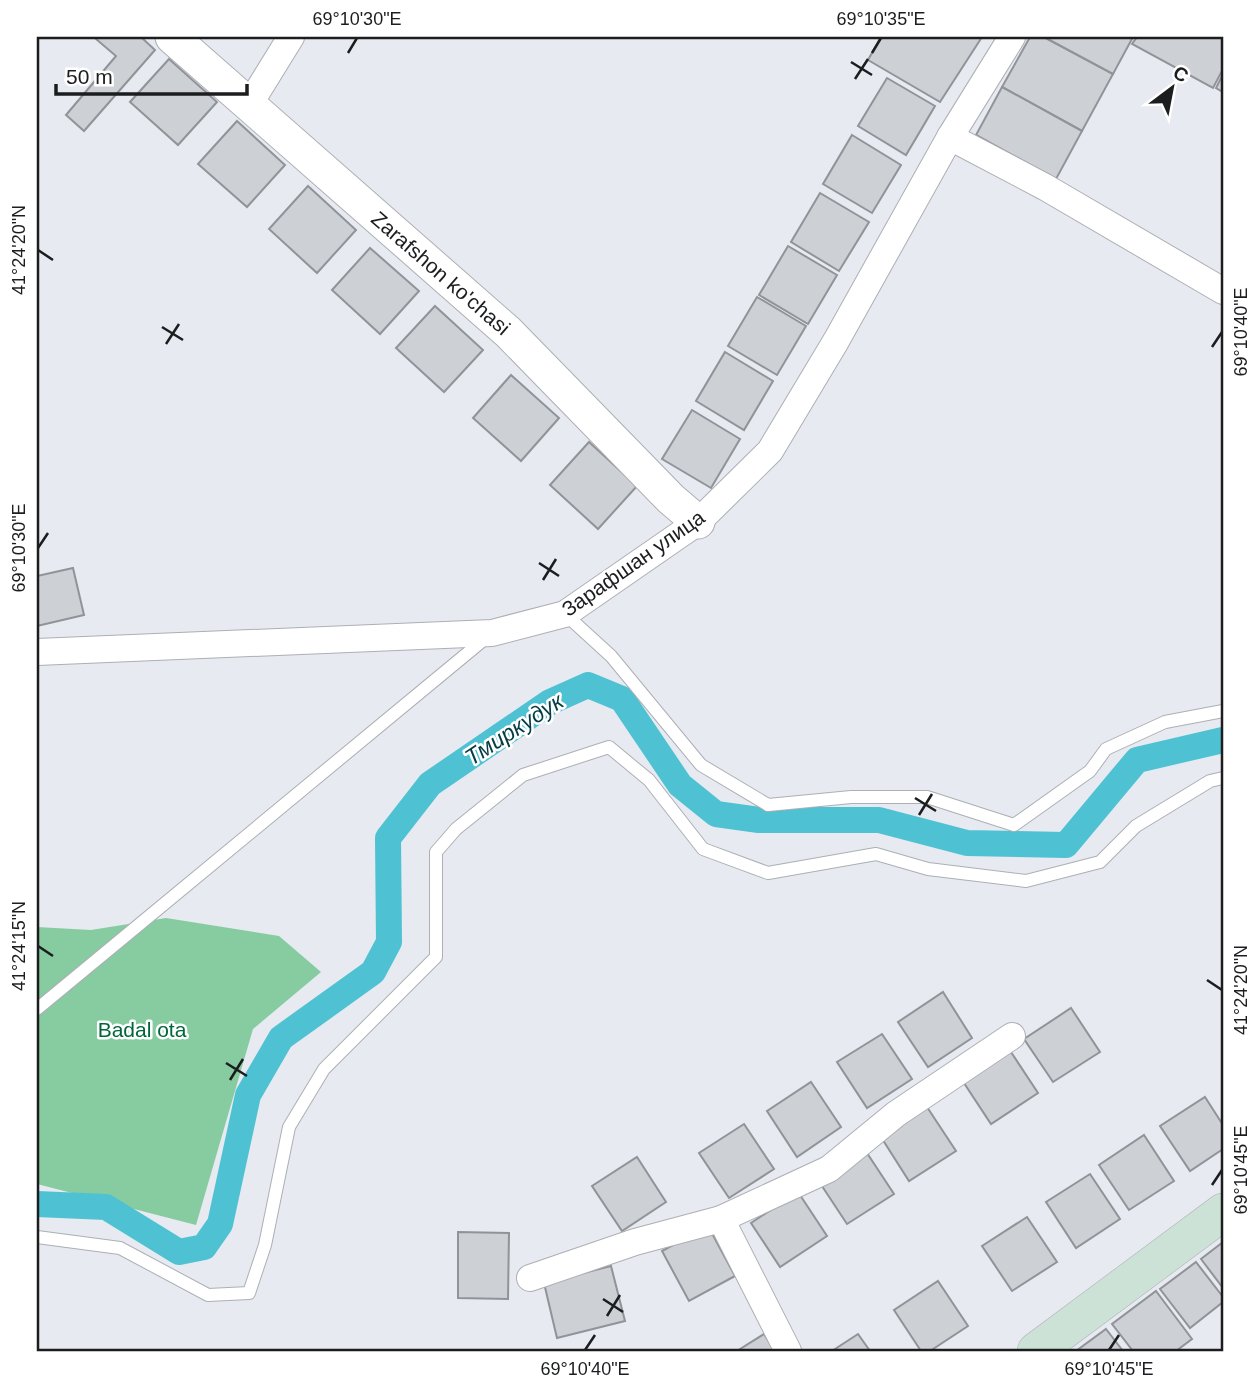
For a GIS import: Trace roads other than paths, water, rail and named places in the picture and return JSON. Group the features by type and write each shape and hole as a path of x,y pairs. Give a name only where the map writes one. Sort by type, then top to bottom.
{"main road":[{"path":"1037,1351 1223,1212"}],"street":[{"name":"Zarafshon ko'chasi","path":"172,37 509,332 671,499 698,523"},
{"path":"249,105 291,37"},
{"name":"Зарафшан улица","path":"37,652 492,633 565,614 698,523 769,452 836,341 950,137 1012,37"},
{"path":"950,137 1045,187 1223,291"},
{"path":"530,1278 635,1242 721,1219 829,1170 896,1114 1012,1036"},
{"path":"721,1219 788,1351"}],"lane":[{"path":"565,614 611,656 701,765 768,805 851,797 927,797 1014,825 1090,771 1106,750 1165,722 1223,711"},
{"path":"37,1009 492,633"},
{"path":"37,1237 120,1248 208,1295 250,1293 265,1245 289,1127 324,1069 436,957 436,852 456,829 523,775 608,747 649,780 703,849 768,873 876,855 928,869 1026,881 1100,862 1136,826 1210,781 1223,778"}],"waterway":[{"name":"Тмиркудук","path":"37,1204 106,1207 179,1252 204,1247 220,1224 248,1095 281,1038 373,972 389,942 388,838 430,784 550,702 588,685 622,699 680,785 716,814 759,820 879,820 967,843 1066,845 1137,760 1223,740"}],"park label":[{"name":"Badal ota","path":"142,1029"}]}
